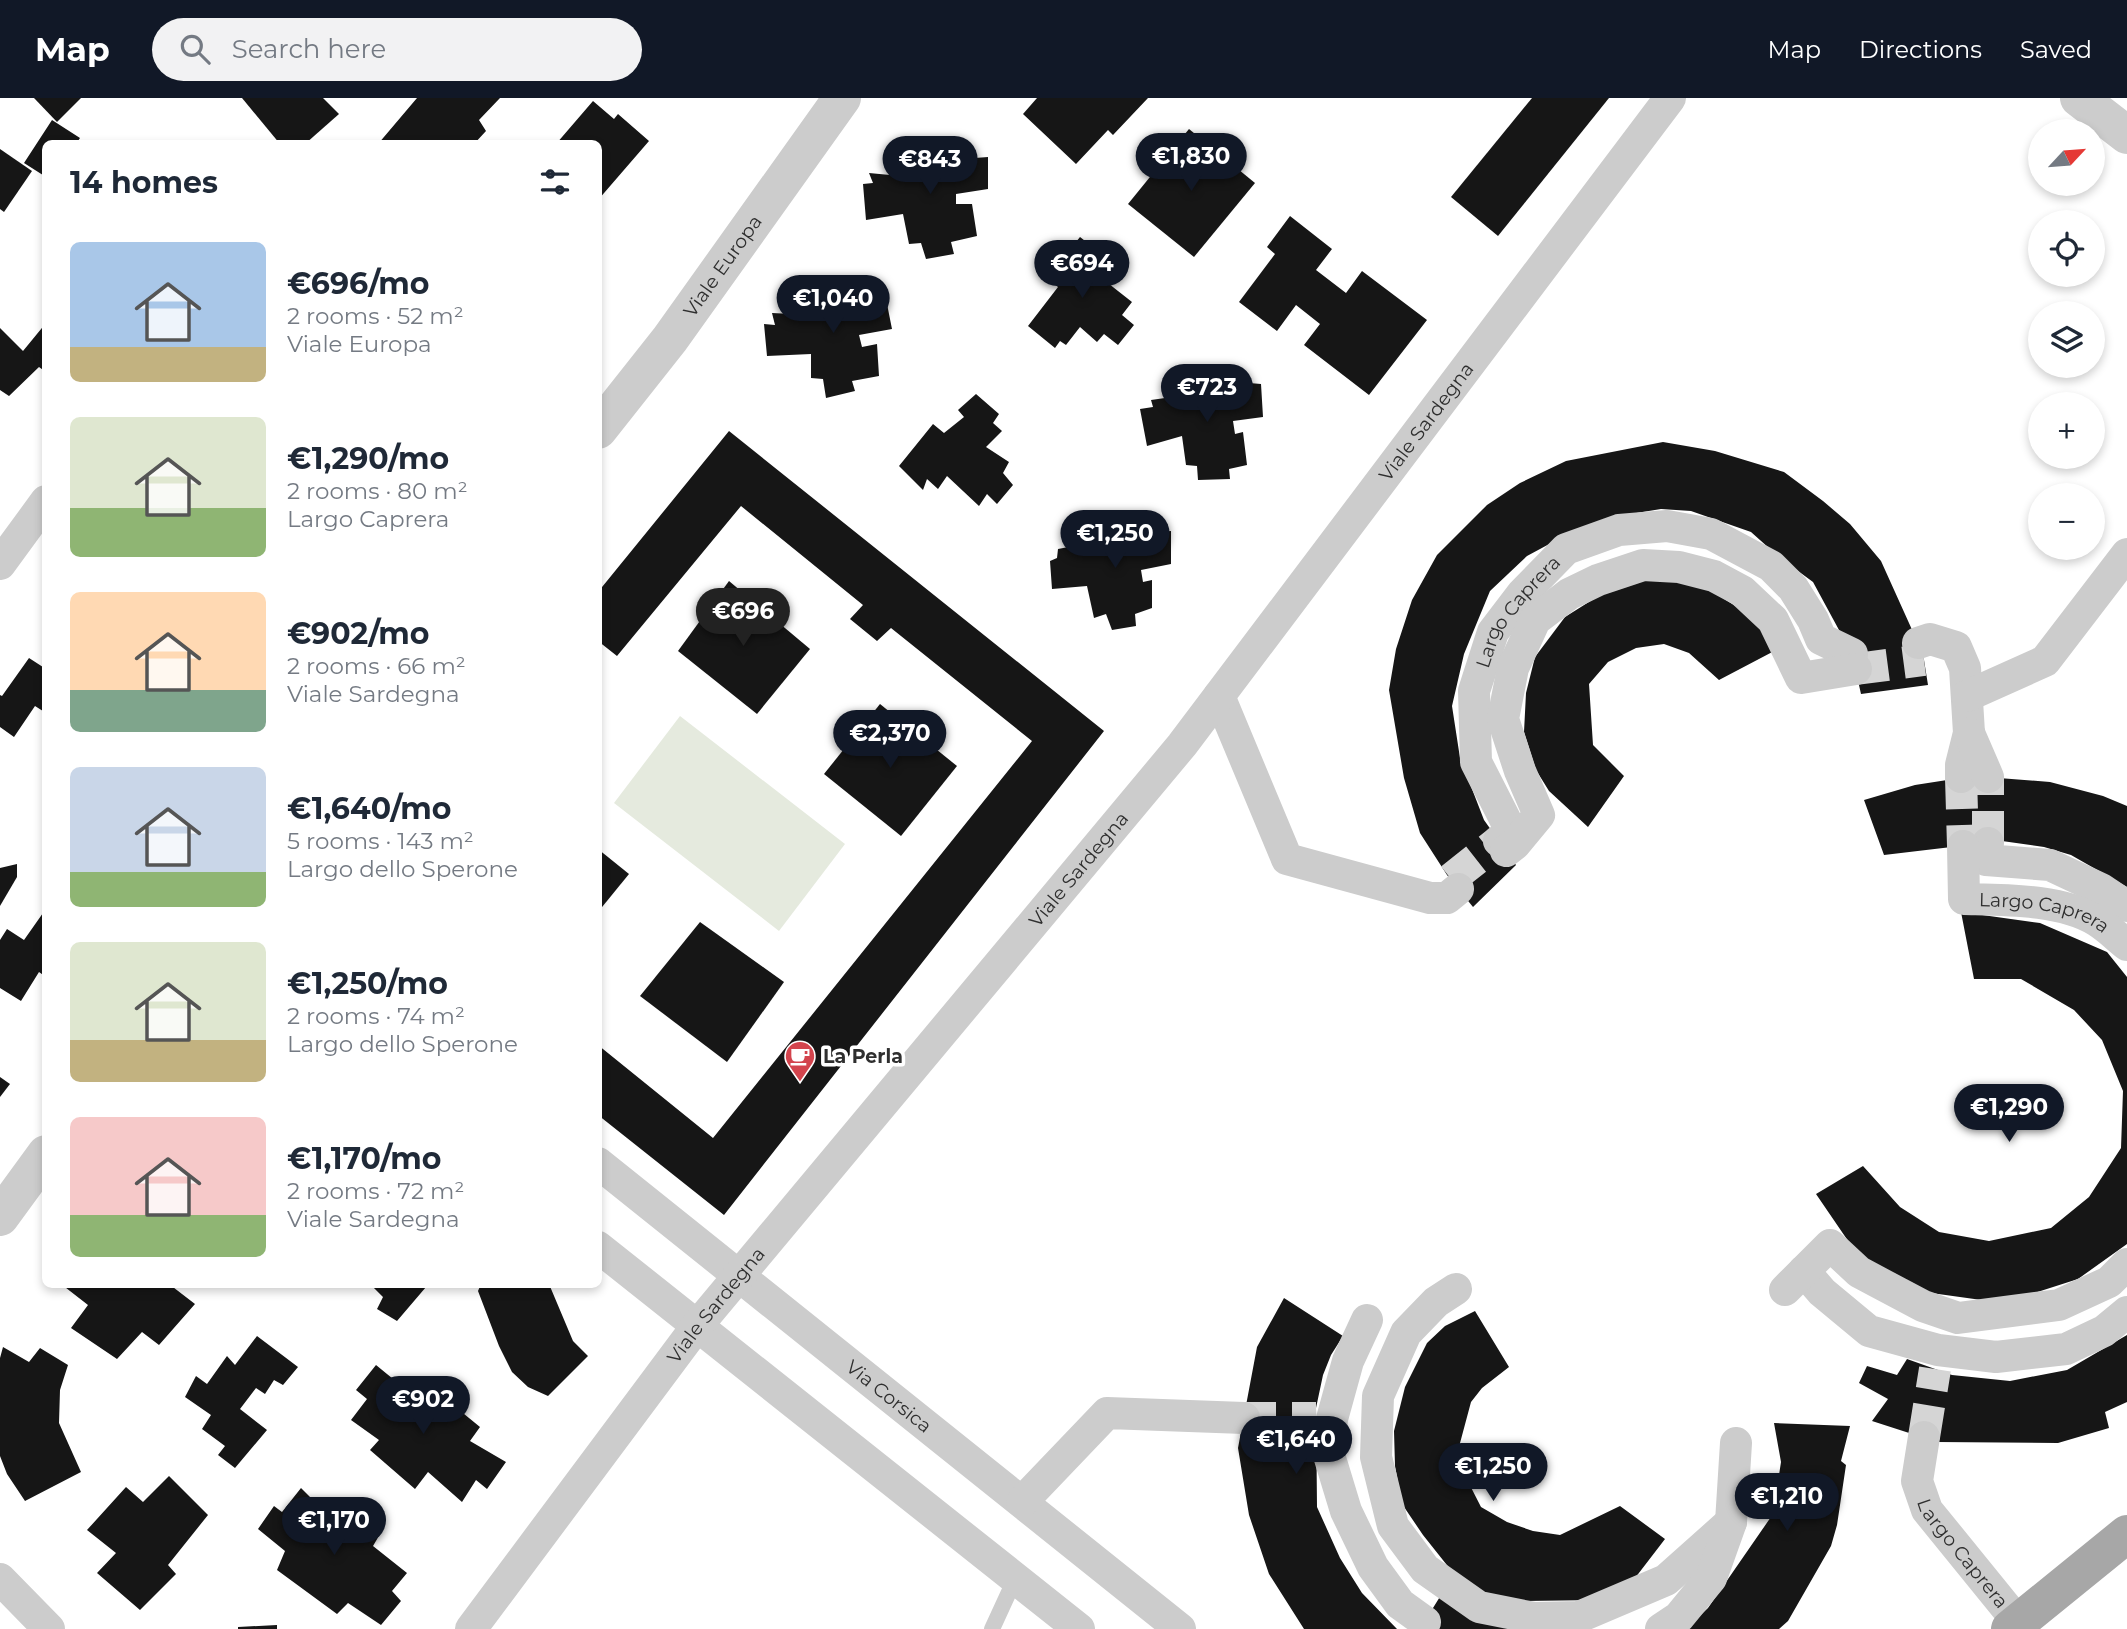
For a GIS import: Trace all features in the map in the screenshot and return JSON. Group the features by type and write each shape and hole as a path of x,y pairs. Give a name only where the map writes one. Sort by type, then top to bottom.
{"main road":[{"path":"2014,1626 2127,1534"}],"street":[{"name":"Viale Europa","path":"602,425 670,339 842,98"},
{"name":"Viale Sardegna","path":"471,1629 697,1326 1182,745 1670,98"},
{"path":"2079,98 2127,135"},
{"path":"0,564 42,506"},
{"name":"Largo Caprera","path":"1667,526 1712,534 1771,566 1793,589 1813,620 1821,639 1854,662 1801,678 1773,620 1742,591 1714,576 1679,567 1643,565 1598,580 1569,594 1535,620 1513,668 1503,719 1520,771 1539,815 1515,844 1502,846 1508,834 1507,822 1476,762 1474,691 1493,632 1522,594 1566,549 1619,530 1667,526"},
{"path":"1967,696 2045,661 2127,554"},
{"path":"1921,651 1930,639 1956,647 1965,667 1969,733 1961,765 1975,777"},
{"path":"1219,696 1287,859 1446,889"},
{"name":"Largo Caprera","path":"2127,906 2101,889 2050,865 1986,860 1975,844 1964,899 2025,901 2065,909 2097,920 2127,945"},
{"path":"0,1217 42,1159"},
{"name":"Via Corsica","path":"602,1166 1180,1629"},
{"path":"2127,1264 2109,1282 2059,1306 1958,1318 1923,1306 1859,1272 1830,1245 1795,1281 1822,1292 1869,1331 1936,1359 1996,1357 2066,1349 2104,1331 2127,1312"},
{"path":"602,1250 1079,1629"},
{"path":"1456,1289 1436,1302 1406,1333 1378,1396 1376,1457 1393,1526 1425,1569 1479,1607 1534,1618 1579,1617 1666,1580 1731,1522"},
{"path":"1936,1359 1945,1314"},
{"path":"1367,1320 1324,1418 1329,1455 1346,1511 1373,1567 1400,1604 1425,1622"},
{"path":"1021,1502 1107,1413 1244,1418"},
{"path":"1324,1418 1377,1423"},
{"name":"Largo Caprera","path":"1924,1437 1917,1481 1927,1510 2014,1626"},
{"path":"1661,1629 1679,1617 1711,1578 1731,1522 1736,1443"},
{"path":"0,1580 50,1629"}],"lane":[{"path":"995,1628 1016,1579"}],"shaded area":[{"path":"680,716 845,844 779,931 614,803"}],"building":[{"path":"34,98 81,98 57,122"},
{"path":"242,98 323,98 339,114 310,140 277,140"},
{"path":"417,98 500,98 479,120 486,131 478,140 381,140"},
{"path":"1037,98 1148,98 1113,135 1108,130 1076,164 1023,114"},
{"path":"1532,98 1609,98 1498,236 1451,197"},
{"path":"593,101 614,119 618,114 649,141 602,195 602,140 559,140"},
{"path":"52,120 80,138 42,140 42,174 24,163"},
{"path":"1189,129 1255,183 1194,257 1128,204"},
{"path":"955,142 957,151 972,147 975,158 988,157 988,189 956,194 956,204 972,204 977,236 951,242 954,254 926,259 921,243 909,244 903,214 866,220 863,184 873,183 869,173 890,175 890,165 920,160 916,148"},
{"path":"0,149 32,171 4,212 0,209"},
{"path":"1290,216 1332,249 1316,270 1346,293 1362,271 1427,320 1369,395 1304,345 1320,324 1296,305 1277,331 1239,302 1275,254 1267,247"},
{"path":"1080,237 1107,258 1101,265 1110,272 1104,280 1132,302 1122,315 1134,325 1118,345 1104,334 1097,342 1080,327 1066,345 1060,341 1055,348 1028,326 1058,287 1047,278"},
{"path":"854,283 858,291 872,288 875,297 885,294 892,329 859,335 862,347 877,344 879,376 852,381 855,391 826,398 823,379 811,378 811,354 767,356 764,324 775,325 772,313 792,314 791,304 822,302 820,287"},
{"path":"0,328 23,351 42,328 42,369 39,367 9,396 0,390"},
{"path":"1245,373 1249,383 1261,384 1263,417 1233,421 1235,434 1243,432 1247,465 1229,469 1230,479 1198,480 1197,466 1186,465 1182,436 1147,446 1140,409 1153,407 1151,400 1200,393 1196,382"},
{"path":"976,394 999,414 993,423 1002,431 986,447 1009,462 1003,473 1013,485 997,504 987,494 979,506 947,476 938,489 927,479 923,490 899,466 933,424 944,433 964,417 958,410"},
{"path":"729,431 1104,731 724,1215 602,1118 602,1048 713,1138 1032,741 891,628 877,641 850,619 863,605 741,506 617,656 602,644 602,587"},
{"path":"1663,442 1715,451 1784,472 1850,524 1881,561 1918,643 1928,685 1861,694 1852,654 1813,582 1751,532 1691,511 1661,509 1612,517 1566,535 1527,556 1490,591 1464,654 1452,706 1460,758 1484,820 1516,865 1473,907 1447,875 1420,833 1404,778 1389,690 1396,649 1412,600 1437,555 1487,505 1520,483 1566,461"},
{"path":"1152,520 1157,532 1171,531 1171,564 1141,570 1143,582 1152,580 1152,608 1135,614 1136,626 1112,630 1106,614 1094,618 1087,586 1052,589 1050,561 1057,558 1058,549 1105,540 1102,530"},
{"path":"1638,578 1672,579 1710,590 1748,614 1778,649 1719,680 1689,653 1664,644 1636,648 1608,662 1589,684 1593,745 1624,776 1588,827 1549,791 1536,770 1524,732 1526,693 1535,657 1565,617 1600,595"},
{"path":"729,581 810,649 757,714 678,651"},
{"path":"29,658 42,666 42,710 35,706 14,737 0,727 0,695 2,696"},
{"path":"880,704 957,766 901,836 824,774"},
{"path":"1973,776 2050,782 2103,796 2127,806 2127,887 2071,855 2044,847 2002,841 1884,855 1864,800 1915,785"},
{"path":"602,852 629,874 602,907"},
{"path":"17,864 17,877 0,906 0,868"},
{"path":"1961,912 2040,923 2107,952 2127,977 2127,1244 2078,1279 2003,1303 1924,1292 1857,1254 1816,1194 1863,1166 1900,1207 1939,1232 1989,1241 2051,1228 2089,1197 2121,1148 2123,1091 2102,1040 2074,1010 2021,979 1974,979"},
{"path":"42,914 42,974 39,972 21,1001 0,988 0,940 7,929 24,940"},
{"path":"700,922 784,982 727,1062 640,996"},
{"path":"0,1077 10,1084 0,1097"},
{"path":"66,1288 174,1288 195,1304 159,1345 142,1332 117,1359 71,1328 88,1305"},
{"path":"374,1288 425,1288 397,1321 377,1309 383,1297"},
{"path":"479,1288 551,1288 573,1341 588,1356 548,1396 528,1387 512,1372 478,1291"},
{"path":"1284,1298 1343,1336 1323,1375 1316,1408 1317,1507 1340,1558 1362,1593 1397,1629 1304,1629 1269,1574 1249,1515 1238,1448 1257,1347"},
{"path":"1475,1311 1509,1367 1482,1388 1471,1402 1456,1458 1481,1507 1507,1522 1533,1531 1560,1535 1620,1506 1665,1539 1632,1582 1600,1600 1515,1601 1513,1629 1420,1629 1454,1574 1402,1504 1395,1466 1394,1431 1405,1387 1427,1343 1445,1326"},
{"path":"2127,1335 2127,1402 2105,1412 2109,1428 2058,1443 1937,1442 1872,1421 1888,1399 1859,1383 1867,1366 1897,1375 1907,1359 1952,1375 2010,1381 2067,1370"},
{"path":"257,1336 298,1367 283,1385 274,1380 265,1394 256,1388 240,1409 267,1430 235,1468 218,1455 225,1446 202,1429 211,1415 185,1397 196,1376 207,1384 227,1356 235,1365"},
{"path":"3,1347 29,1362 40,1348 68,1365 60,1390 59,1423 81,1472 25,1501 7,1474 0,1456 0,1358"},
{"path":"376,1365 409,1392 417,1377 441,1395 433,1408 448,1421 458,1409 480,1427 470,1441 506,1462 487,1489 476,1480 462,1502 428,1472 415,1489 370,1450 379,1440 351,1420 367,1399 356,1390"},
{"path":"1774,1423 1850,1426 1841,1461 1846,1465 1831,1546 1788,1621 1779,1629 1686,1629 1708,1608 1773,1514 1781,1462"},
{"path":"169,1476 208,1515 168,1565 176,1574 140,1610 97,1573 116,1553 87,1530 126,1487 143,1502"},
{"path":"301,1488 327,1514 343,1502 380,1534 373,1546 407,1573 392,1591 401,1601 381,1625 348,1603 337,1614 277,1570 285,1551 258,1529 274,1506 282,1512"},
{"path":"277,1625 277,1629 238,1629 238,1627"}],"tunnel":[{"path":"1856,669 1924,660"},
{"path":"1961,777 1963,846"},
{"path":"1988,777 1988,843"},
{"path":"1451,879 1499,841"},
{"path":"1924,1437 1935,1369"},
{"path":"1244,1418 1316,1418"}],"place":[{"name":"La Perla","path":"800,1083"}]}
